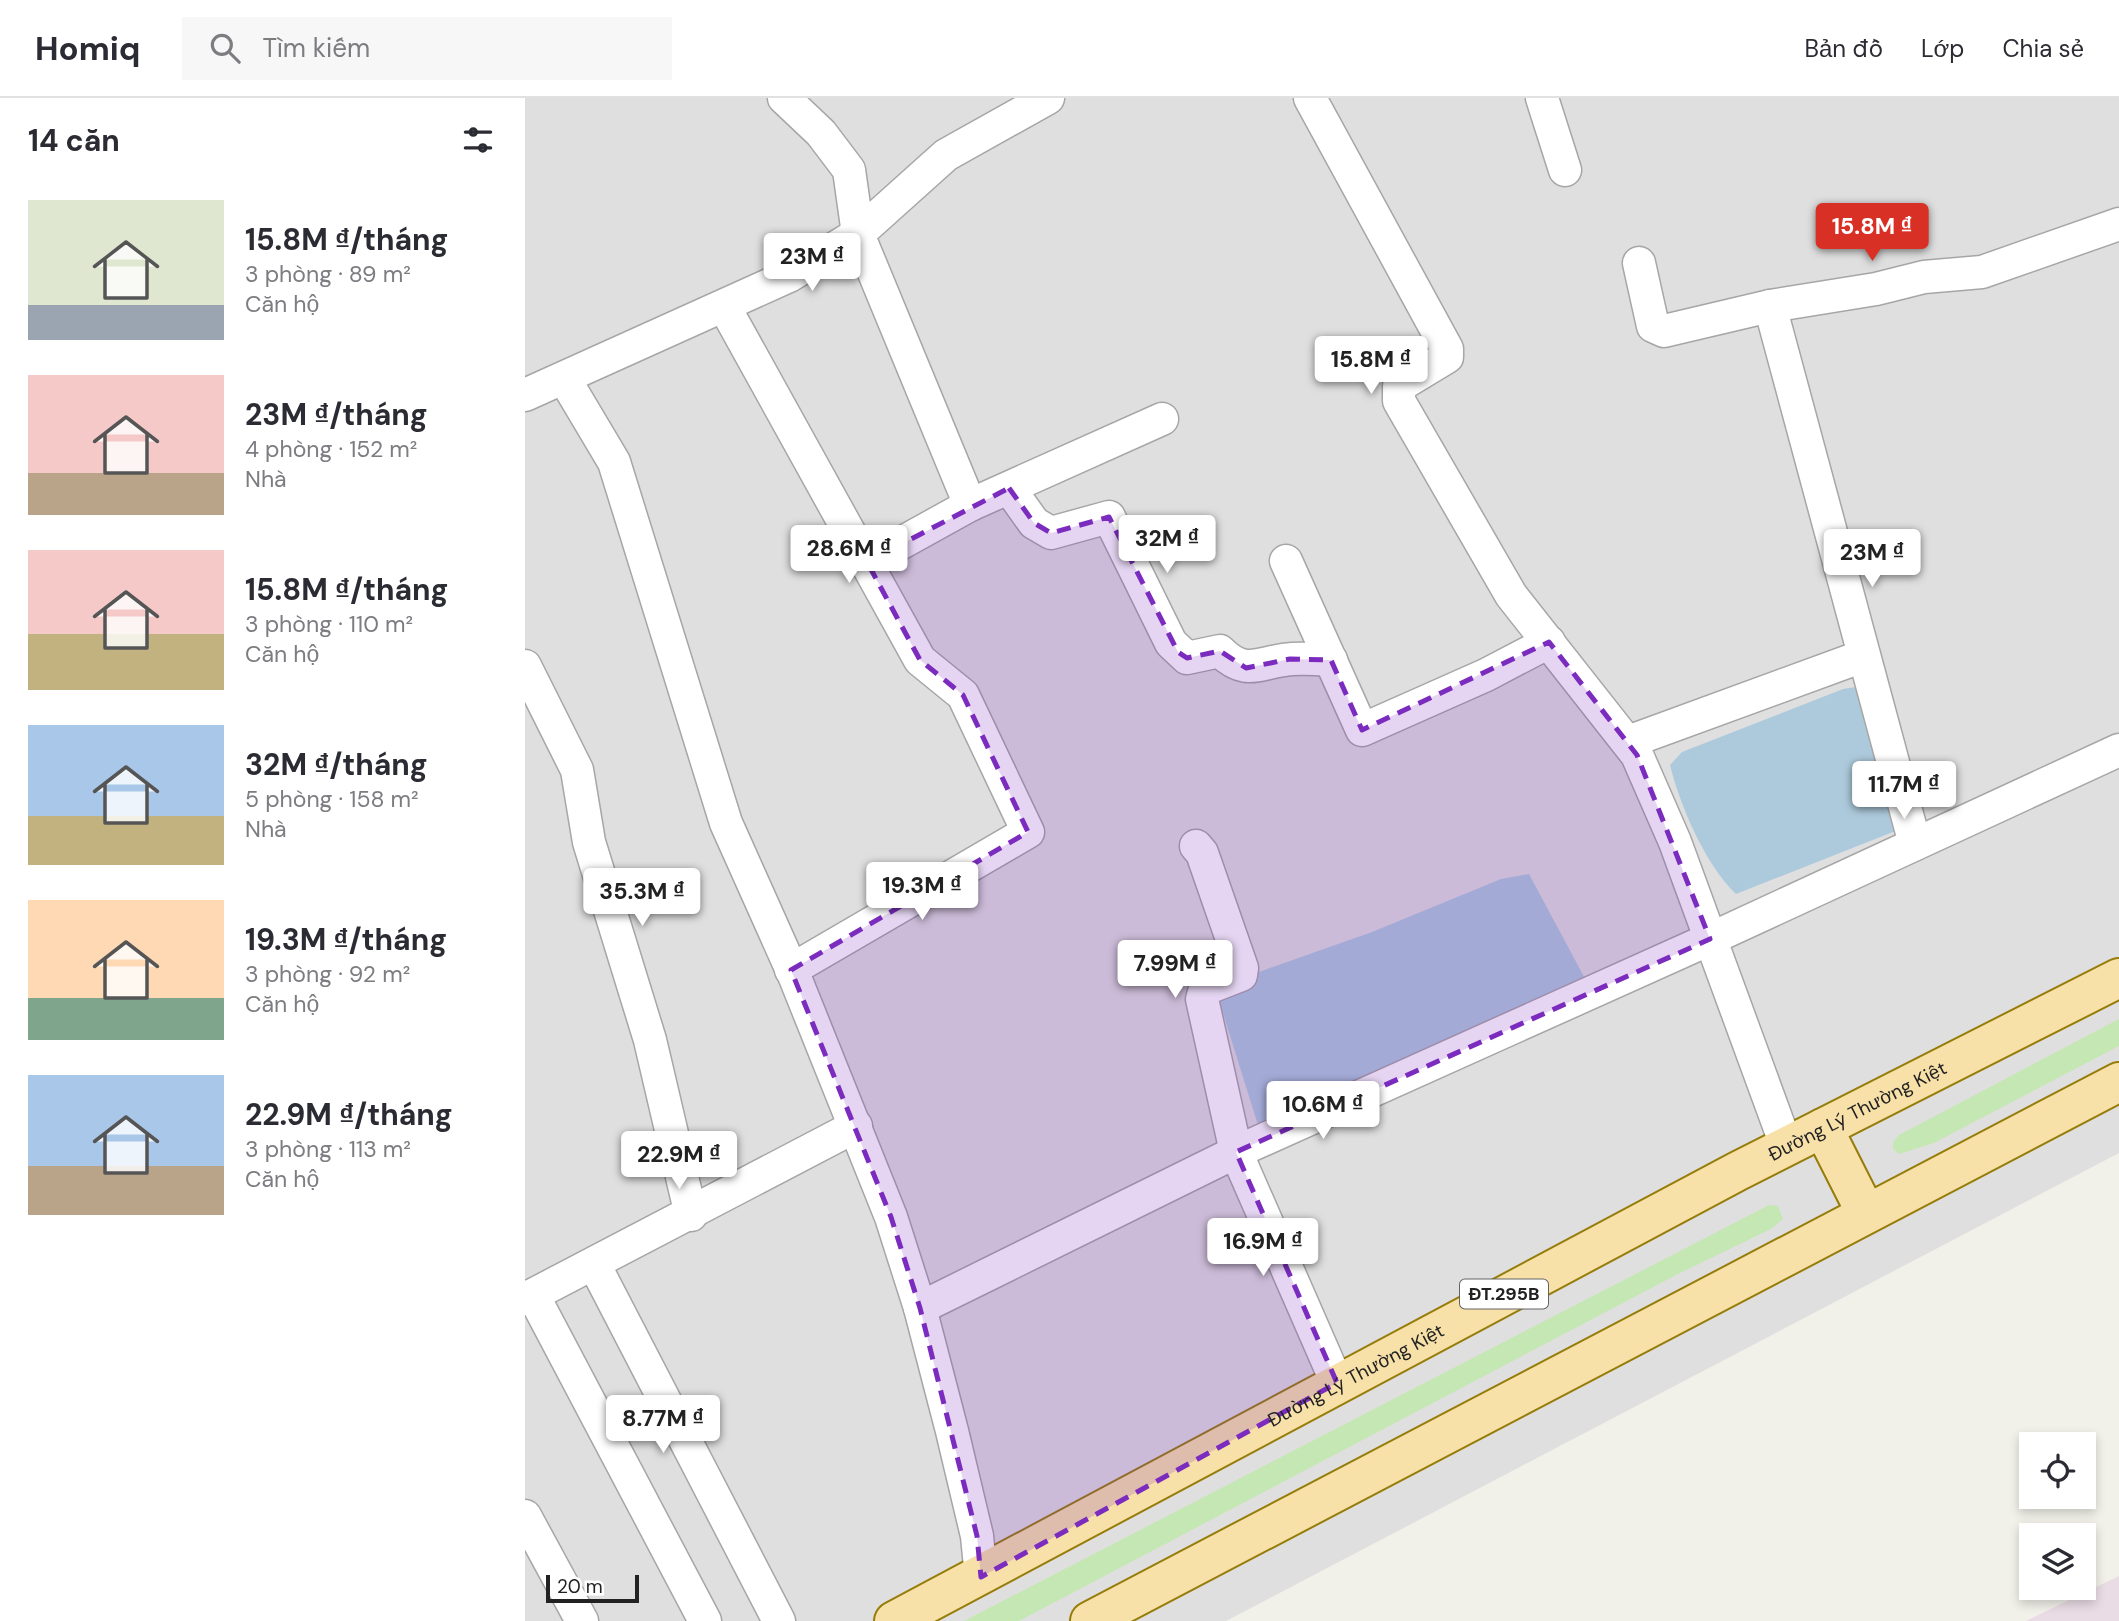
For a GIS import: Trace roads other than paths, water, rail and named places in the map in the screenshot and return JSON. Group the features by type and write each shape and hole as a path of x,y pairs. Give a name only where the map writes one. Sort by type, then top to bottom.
{"main road":[{"name":"Đường Lý Thường Kiệt","path":"894,1621 981,1577 1337,1383 1786,1145 2119,978"},
{"path":"1090,1621 2119,1082"},
{"path":"1823,1128 1866,1213"}],"street":[{"path":"784,98 821,133 849,170 858,234 970,505"},
{"path":"525,395 789,276 858,234 946,155 1048,98"},
{"path":"1310,98 1447,349 1447,357 1399,386 1399,401 1505,585 1637,755 1675,842 1786,1145"},
{"path":"1542,98 1565,170"},
{"path":"1639,263 1653,326 1664,331 1770,306 1876,289 1924,277 1982,272 2119,225"},
{"path":"724,306 920,660 963,695 1028,832 791,970"},
{"path":"1770,306 1915,844"},
{"path":"565,378 614,462 629,519 726,823 791,970 891,1217 920,1308 974,1523 981,1577"},
{"path":"867,562 970,505 1162,419"},
{"path":"1009,488 1034,523 1051,533 1109,517 1171,643 1187,658 1220,651 1229,660 1246,668 1290,659 1331,660"},
{"path":"1286,561 1362,730 1486,676 1549,642"},
{"path":"1627,743 1863,656"},
{"path":"525,666 577,770 589,842 650,1040 691,1215"},
{"path":"920,1308 1236,1152 1710,939 2119,750"},
{"path":"1196,846 1202,853 1242,968 1241,975 1205,989 1202,999 1236,1152 1337,1383"},
{"path":"705,1621 529,1297 691,1215 856,1126"},
{"path":"594,1264 779,1621"},
{"path":"525,1516 582,1621"}],"water":[{"path":"1856,687 1867,709 1898,830 1736,894 1714,868 1695,834 1680,799 1670,765 1682,752 1843,689"},
{"path":"1529,874 1589,986 1270,1140 1257,1122 1217,994 1236,980 1372,932 1501,879"}]}
